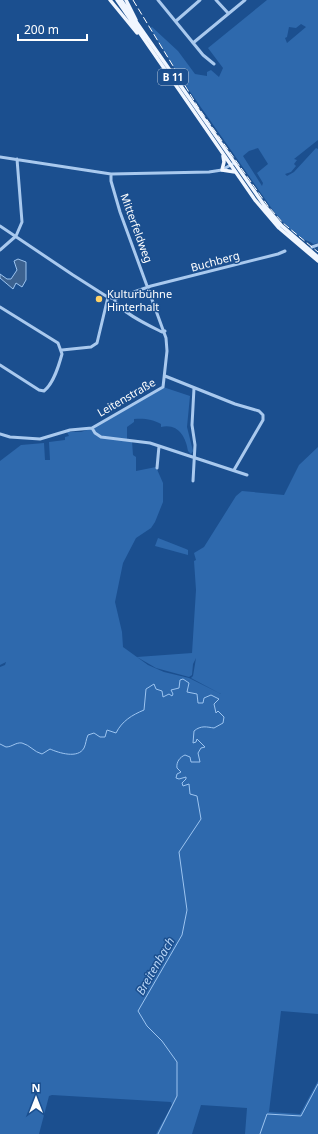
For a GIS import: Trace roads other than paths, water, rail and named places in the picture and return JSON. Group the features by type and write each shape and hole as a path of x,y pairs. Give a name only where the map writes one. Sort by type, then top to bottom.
{"main road":[{"name":"B 11","path":"110,0 133,30 142,35"},
{"name":"B 11","path":"117,0 232,164 264,205 281,225 318,257"},
{"name":"B 11","path":"121,0 142,35 222,153 232,164 236,173 272,220 318,261"},
{"name":"B 11","path":"126,0 142,35"},
{"path":"222,153 224,162 222,170 236,173"},
{"path":"305,246 312,247 312,252"}],"street":[{"path":"158,0 203,55 214,64"},
{"path":"176,21 200,0"},
{"path":"216,0 228,13"},
{"path":"193,43 245,0"},
{"path":"0,157 111,174 204,173 222,170 232,164"},
{"path":"0,250 16,236 22,219 17,160"},
{"name":"Mitterfeldweg","path":"111,174 111,181 120,212 148,288"},
{"path":"0,226 108,297 114,299 148,288"},
{"path":"312,247 318,244"},
{"name":"Buchberg","path":"148,288 285,251"},
{"name":"Leitenstraße","path":"0,434 10,437 40,439 70,430 92,428 163,387 167,351 165,332 148,288"},
{"path":"62,350 91,347 97,343 108,297"},
{"path":"114,299 116,303 142,321 162,332 165,332"},
{"path":"0,307 58,343 62,350 60,362 48,388 44,391 39,390 0,365"},
{"path":"165,376 194,388 260,411 263,415 263,420 234,470"},
{"path":"193,481 195,457 192,425 194,388"},
{"name":"Leitenstraße","path":"92,428 95,434 101,437 132,440 159,446 247,474"},
{"path":"157,468 159,446"}],"waterway":[{"name":"Breitenbach","path":"0,744 6,747 22,743 42,754 50,749 68,754 77,753 84,748 88,735 94,733 100,737 105,737 107,730 116,733 121,725 128,719 144,710 146,689 154,684 156,689 162,691 163,697 169,694 172,696 173,694 171,690 179,688 180,680 183,679 189,683 187,692 197,694 198,703 203,703 204,698 211,695 219,699 214,704 216,713 218,711 224,717 223,723 214,728 202,727 194,731 193,743 196,742 197,739 205,747 201,748 198,753 200,762 191,762 190,757 185,755 180,758 177,764 177,768 181,772 177,774 176,778 179,779 186,777 182,783 183,786 189,784 190,794 197,796 201,819 179,852 187,910 182,935 138,1011 147,1026 162,1041 177,1062 177,1096 158,1134"},
{"path":"260,1134 267,1114 301,1116 318,1084"}],"railway":[{"path":"133,0 198,107 268,206 283,223 318,252"}],"place":[{"name":"Kulturbühne Hinterhalt","path":"99,299"}]}
